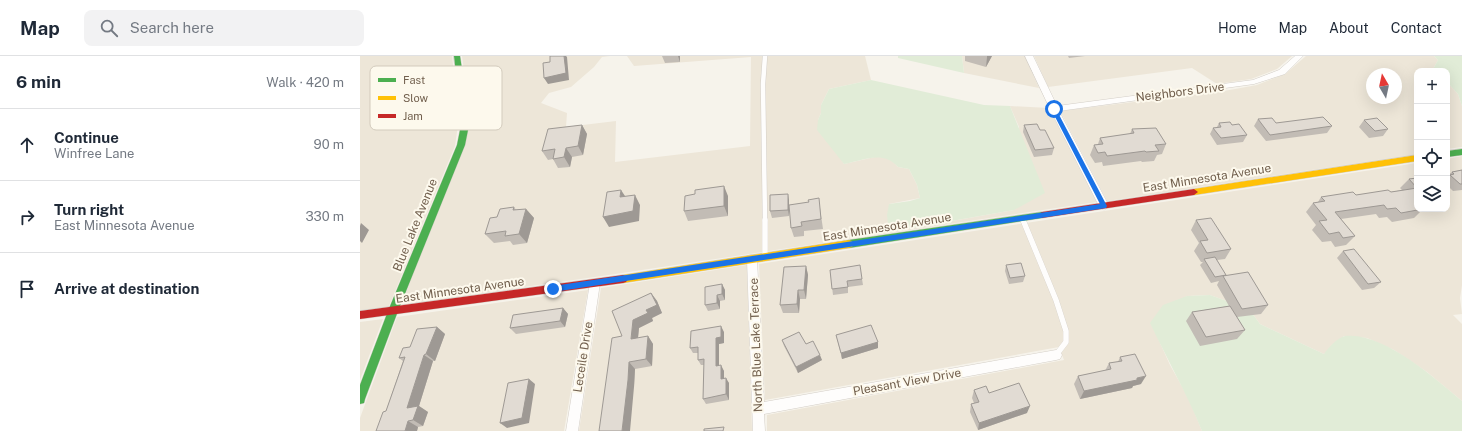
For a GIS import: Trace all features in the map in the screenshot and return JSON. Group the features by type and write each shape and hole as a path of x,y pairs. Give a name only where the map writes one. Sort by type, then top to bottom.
{"street":[{"name":"Blue Lake Avenue","path":"457,56 458,66"},
{"path":"1029,56 1054,109 1104,206"},
{"name":"Neighbors Drive","path":"1054,109 1221,88 1254,82 1282,72 1299,56"},
{"name":"Blue Lake Avenue","path":"360,399 393,311 460,145 463,130"},
{"path":"1450,154 1462,152"},
{"name":"East Minnesota Avenue","path":"360,315 595,283 1414,158"},
{"name":"North Blue Lake Terrace","path":"752,259 759,431"},
{"name":"Leceile Drive","path":"572,431 595,283"},
{"name":"Pleasant View Drive","path":"759,409 1056,355"}],"lane":[{"path":"764,257 763,84 765,56"},
{"path":"1022,218 1056,300 1066,331 1066,342 1056,355"}],"shaded area":[{"path":"360,56 452,56 453,66 370,66 370,130 457,130 455,146 389,306 360,310"},
{"path":"462,56 610,56 602,57 594,67 571,87 549,93 541,103 567,113 566,127 616,121 615,162 750,146 751,57 634,66 627,56 865,56 871,80 829,89 821,105 821,113 818,120 844,164 879,156 892,160 898,167 909,169 917,185 920,198 889,204 889,232 1014,210 1019,127 1010,106 1049,108 1097,202 602,276 402,304 464,130 502,130 502,66 463,66"},
{"path":"962,56 1025,56 1039,88 964,73"},
{"path":"1034,56 1292,56 1277,69 1251,79 1217,84 1192,68 1048,87"},
{"path":"1306,56 1434,56 1438,60 1434,68 1414,68 1414,154 1107,201 1060,111 1224,91 1257,85 1285,74"},
{"path":"1450,85 1458,94 1462,106 1462,147 1450,149"},
{"path":"1462,156 1462,285 1460,298 1462,314 1453,315 1462,324 1462,401 1427,372 1394,350 1367,338 1344,336 1324,354 1260,324 1249,309 1210,295 1187,296 1151,323 1170,365 1189,399 1202,431 767,431 767,415 1064,360 1059,347 765,400 759,264 1414,163 1414,212 1450,212 1450,158"},
{"path":"747,265 752,431 579,431 601,288"},
{"path":"588,290 564,431 360,431 360,418 397,317"},
{"path":"383,319 360,380 360,322"}],"green space":[{"path":"898,56 962,56 964,73 898,58"},
{"path":"1434,56 1462,56 1462,106 1458,94 1450,85 1450,68 1434,68 1438,60"},
{"path":"871,80 984,105 1010,106 1045,193 1014,210 889,232 887,215 889,204 920,198 917,185 909,169 898,167 886,159 880,158 866,159 844,164 817,130 818,120 821,113 821,105 829,89"},
{"path":"1210,295 1249,309 1260,324 1324,354 1330,346 1345,336 1360,336 1391,348 1438,380 1462,401 1462,431 1202,431 1150,323 1163,305 1187,296"}],"building":[{"path":"550,56 564,56 566,73 544,78 543,63 550,62"},
{"path":"1323,117 1332,126 1270,135 1258,119 1272,118 1276,123"},
{"path":"1377,118 1388,129 1375,131 1364,120"},
{"path":"1230,122 1232,125 1239,124 1247,135 1221,138 1213,128 1221,127 1219,123"},
{"path":"1037,124 1040,130 1045,130 1054,148 1035,150 1024,125"},
{"path":"582,125 578,146 566,148 564,157 553,159 555,149 542,151 548,129"},
{"path":"1156,128 1166,144 1155,145 1159,151 1145,151 1107,156 1105,152 1098,153 1094,145 1103,144 1100,138 1134,133 1132,129"},
{"path":"1462,170 1462,184 1450,175 1454,174 1452,172"},
{"path":"1414,178 1414,185 1409,179"},
{"path":"724,186 724,206 684,211 685,196 695,194 695,190"},
{"path":"1414,188 1414,211 1401,213 1396,208 1387,209 1384,205 1335,212 1355,236 1343,238 1339,232 1329,234 1319,221 1327,220 1313,203 1325,201 1321,197 1353,192 1356,195 1388,190 1391,192"},
{"path":"621,190 620,197 635,195 633,211 603,217 607,192"},
{"path":"788,194 788,210 770,211 770,195"},
{"path":"819,198 821,219 801,222 802,226 791,228 789,205 809,202 808,200"},
{"path":"514,207 513,210 526,209 519,234 505,236 506,231 485,234 490,218 497,217 500,209"},
{"path":"1211,218 1231,249 1207,253 1200,241 1208,240 1196,220"},
{"path":"1354,249 1381,282 1368,284 1343,251"},
{"path":"1215,257 1226,275 1215,277 1204,259"},
{"path":"1021,263 1025,276 1010,278 1006,265"},
{"path":"860,265 862,279 847,281 848,287 832,289 830,270"},
{"path":"806,266 804,290 798,290 797,304 780,305 784,267"},
{"path":"1248,272 1268,305 1242,309 1223,276"},
{"path":"722,284 722,294 717,295 717,303 705,305 705,287"},
{"path":"651,293 657,305 646,310 648,313 633,320 631,339 648,336 646,359 629,362 622,431 599,431 612,338 622,336 612,311"},
{"path":"1230,306 1245,330 1206,337 1192,312"},
{"path":"563,308 560,321 510,328 513,315"},
{"path":"871,325 878,342 841,353 836,335"},
{"path":"721,326 721,337 716,338 716,366 721,365 721,379 726,378 726,394 703,399 704,359 698,360 698,347 690,348 691,331"},
{"path":"437,327 426,354 424,355 407,408 418,406 413,420 408,421 405,431 376,431 383,412 386,411 405,357 399,358 403,348 410,347 417,329"},
{"path":"799,332 806,344 813,341 820,355 796,367 782,340"},
{"path":"1135,354 1146,376 1137,378 1137,380 1084,391 1078,376 1111,369 1109,363 1122,361 1120,357"},
{"path":"529,379 522,418 500,423 508,383"},
{"path":"1019,383 1030,406 979,423 971,404 979,402 974,390 986,386 989,393"},
{"path":"724,427 723,431 704,431 704,429"}],"traffic: fast":[{"path":"457,56 458,66"},
{"path":"360,399 393,311 461,145 464,130"},
{"path":"1450,154 1462,152"},
{"path":"849,244 1042,215"}],"traffic: slow":[{"path":"1194,192 1414,158"},
{"path":"623,279 849,244"}],"traffic: jam":[{"path":"1042,215 1194,192"},
{"path":"360,315 623,279"}],"route":[{"path":"553,289 1104,206 1054,109"}]}
